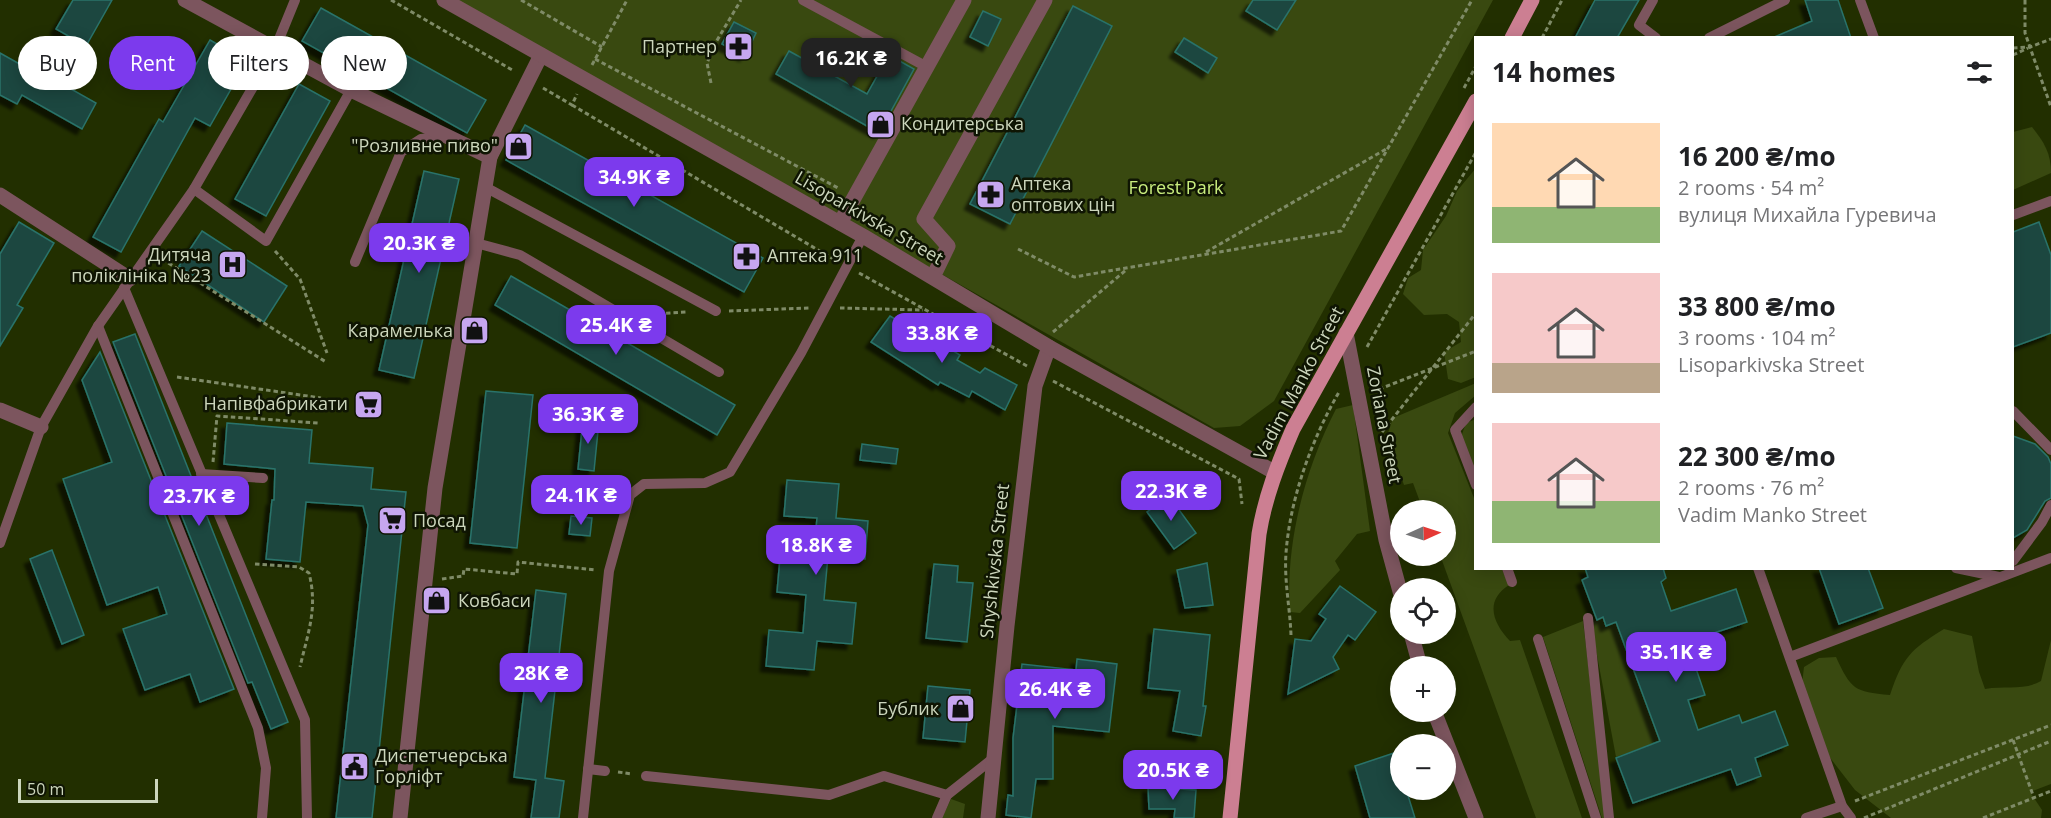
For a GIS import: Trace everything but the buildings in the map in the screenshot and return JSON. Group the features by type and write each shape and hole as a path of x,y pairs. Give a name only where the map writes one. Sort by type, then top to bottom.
{"main road":[{"path":"1513,36 1532,0"},
{"name":"Vadim Manko Street","path":"1230,818 1259,534 1274,472 1293,429 1474,105"}],"street":[{"path":"185,0 251,36"},
{"name":"Lisoparkivska Street","path":"444,0 1050,341 1274,472"},
{"path":"840,223 964,0"},
{"path":"933,277 948,246 924,219 1045,0"},
{"path":"400,818 435,489 490,157 541,55"},
{"path":"351,90 490,157"},
{"path":"0,195 127,284"},
{"name":"Zoriana Street","path":"1347,333 1386,540 1396,578"},
{"name":"Shyshkivska Street","path":"988,818 1011,626 1035,386 1050,341"},
{"path":"0,410 41,427"},
{"path":"1438,722 1476,818"}],"lane":[{"path":"280,36 295,0"},
{"path":"803,0 927,67"},
{"path":"1653,0 1639,25 1653,36"},
{"path":"1713,36 1785,0"},
{"path":"1860,0 1873,36"},
{"path":"0,543 41,427 98,326 194,189 251,90"},
{"path":"194,189 266,241 351,90"},
{"path":"355,262 401,152 422,140 446,136"},
{"path":"485,187 716,311"},
{"path":"2014,215 2051,201"},
{"path":"583,818 609,572 630,495 644,484 688,486 705,483 730,472 801,353 863,236"},
{"path":"476,243 520,255 719,372"},
{"path":"127,284 159,374 305,720 307,818"},
{"path":"98,326 258,728 266,768 262,818"},
{"path":"1474,409 1455,430 1474,480"},
{"path":"2014,412 2051,450"},
{"path":"201,474 263,478"},
{"path":"2014,560 2042,522 2051,505"},
{"path":"2014,570 2051,558"},
{"path":"1508,570 1512,582"},
{"path":"1759,570 1842,806 1851,818"},
{"path":"1975,570 2004,573"},
{"path":"1790,657 2004,573"},
{"path":"1588,618 1609,818"},
{"path":"1538,639 1596,818"},
{"path":"937,818 947,795 995,757"},
{"path":"588,769 605,771"},
{"path":"646,776 830,795 884,776 947,795"},
{"path":"1806,818 1842,806"}],"path":[{"path":"521,0 603,44 627,0"},
{"path":"711,83 707,63 716,42 741,0"},
{"path":"1018,249 1074,277 1341,231 1472,0"},
{"path":"1543,36 1562,0"},
{"path":"2025,0 2025,33 2051,107"},
{"path":"2014,55 2051,39"},
{"path":"2014,48 2030,47"},
{"path":"595,59 855,197"},
{"path":"572,105 846,266"},
{"path":"1203,254 1389,147"},
{"path":"1290,635 1286,553 1293,512 1317,434 1474,156"},
{"path":"266,241 300,279 327,353"},
{"path":"150,252 326,362"},
{"path":"1050,341 1127,268"},
{"path":"622,315 825,307 926,310"},
{"path":"1380,442 1383,430 1474,314"},
{"path":"1367,383 1368,394 1474,352"},
{"path":"159,374 321,398"},
{"path":"217,416 318,423"},
{"path":"425,581 463,576 464,569 517,574 518,562 609,572"},
{"path":"1842,806 2051,725"},
{"path":"2013,740 2034,798"},
{"path":"1864,818 2051,741"},
{"path":"605,771 646,776"},
{"path":"1983,818 2051,791"}],"green space":[{"name":"Forest Park","path":"456,0 1493,0 1274,401 1240,426 1214,428"},
{"path":"2032,127 2046,148 2051,173 2014,190 2014,132"},
{"path":"1474,170 1474,378 1461,383 1448,379 1444,352 1461,342 1459,322 1447,314 1424,315 1403,294 1408,278 1421,270 1423,250 1446,216 1457,191"},
{"path":"1474,384 1474,397 1455,413 1448,433 1474,498 1474,570 1502,570 1509,585 1496,598 1494,612 1496,620 1510,641 1520,640 1582,818 1536,818 1456,599 1456,578 1448,578 1444,566 1456,566 1456,500 1419,500 1413,483 1404,485 1387,436 1393,418"},
{"path":"1353,405 1370,531 1357,534 1335,561 1340,570 1300,613 1290,612 1289,586 1294,533 1307,481 1315,456 1336,409"},
{"path":"1474,420 1474,471 1461,437 1466,423"},
{"path":"1603,617 1606,626 1616,622 1660,741 1616,757 1591,623"},
{"path":"1583,621 1606,818 1602,818 1543,637"},
{"path":"1944,629 1972,636 1985,689 2021,687 2041,681 2051,640 2051,784 2030,792 2042,810 2041,818 1891,818 1855,790 1824,750 1802,684 1804,667 1819,658 1836,657 1855,687 1868,692 1890,695 1899,672 1909,656 1915,649"},
{"path":"951,799 965,804 963,818 942,818"}],"place":[{"name":"Партнер","path":"738,47"},
{"name":"Кондитерська","path":"880,124"},
{"name":"\"Розливне пиво\"","path":"519,146"},
{"name":"Аптека оптових цін","path":"990,194"},
{"name":"Аптека 911","path":"746,256"},
{"name":"Дитяча поліклініка №23","path":"232,265"},
{"name":"Карамелька","path":"474,331"},
{"name":"Напівфабрикати","path":"369,404"},
{"name":"Посад","path":"392,521"},
{"name":"Ковбаси","path":"437,601"},
{"name":"Бублик","path":"960,709"},
{"name":"Диспетчерська Горліфт","path":"354,766"}]}
